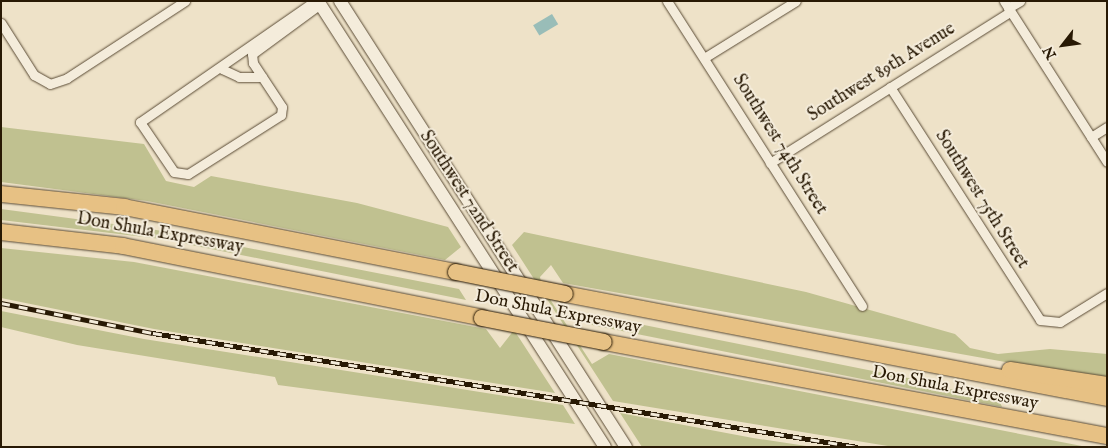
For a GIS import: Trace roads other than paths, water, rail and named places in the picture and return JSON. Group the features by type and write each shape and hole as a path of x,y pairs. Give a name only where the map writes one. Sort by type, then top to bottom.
{"highway":[{"name":"Don Shula Expressway","path":"1,194 124,207 894,359 1107,398"},
{"name":"Don Shula Expressway","path":"1,232 142,250 604,342 1107,436"},
{"path":"894,359 917,355 1107,384"}],"main road":[{"name":"Southwest 72nd Street","path":"340,1 626,447"},
{"name":"Southwest 72nd Street","path":"318,2 440,189 604,447"},
{"path":"356,61 372,50"},
{"path":"440,189 456,180"}],"street":[{"path":"1,24 31,70 45,84 66,78 185,1"},
{"name":"Southwest 74th Street","path":"668,1 862,306"},
{"path":"704,58 796,1"},
{"name":"Southwest 89th Avenue","path":"770,163 890,87 1007,7 1020,1"},
{"path":"318,2 261,43 252,59 282,107 280,115 188,174 178,174 140,122 222,69 253,42 318,2"},
{"path":"1007,7 1107,162"},
{"path":"222,69 239,77 262,77"},
{"name":"Southwest 75th Street","path":"890,87 1035,315 1050,324 1107,293"},
{"path":"1091,137 1107,127"}],"water":[{"path":"552,14 558,24 539,36 533,25"}],"railway":[{"path":"1,303 153,333 858,447"}]}
